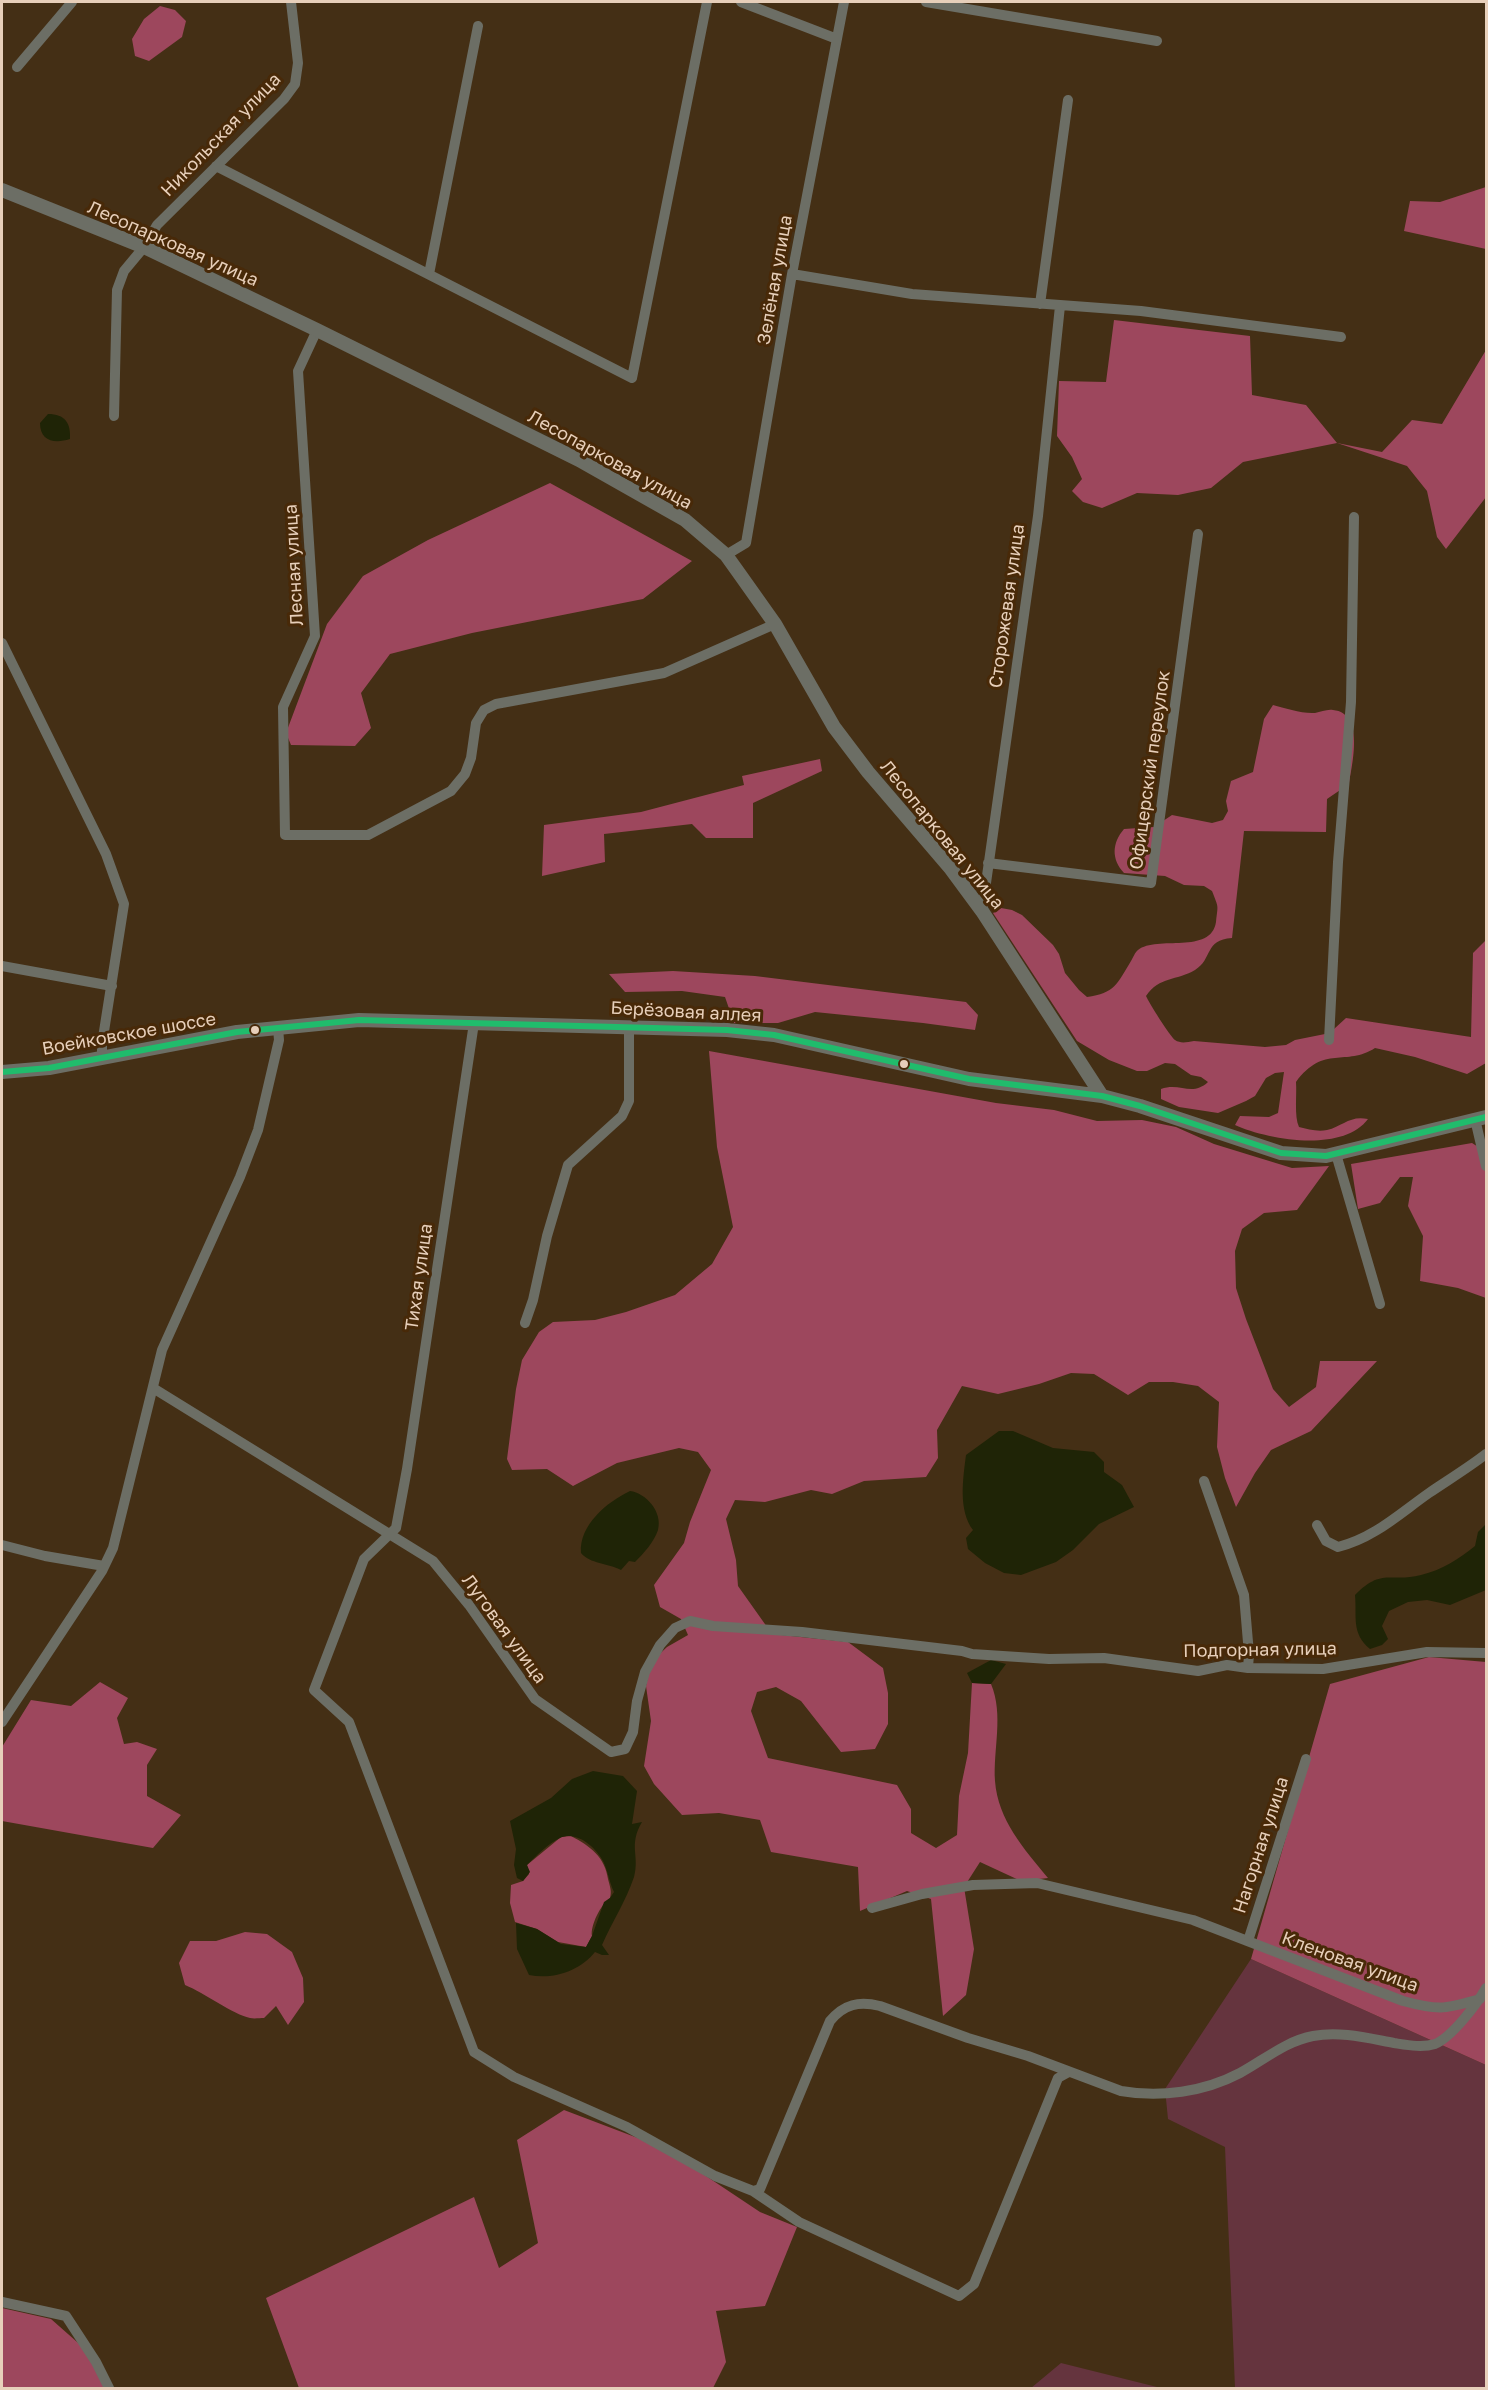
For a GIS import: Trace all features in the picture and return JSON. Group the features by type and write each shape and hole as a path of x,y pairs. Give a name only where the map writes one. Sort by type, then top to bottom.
{"street":[{"path":"16,67 72,2"},
{"name":"Никольская улица","path":"114,416 117,290 123,271 144,247 157,225 284,99 296,84 298,63 291,2"},
{"path":"216,166 632,378 707,2"},
{"path":"741,2 837,39"},
{"name":"Зелёная улица","path":"726,555 746,543 792,274 844,2"},
{"path":"926,2 1157,41"},
{"path":"429,274 478,26"},
{"path":"1040,304 1068,100"},
{"name":"Лесопарковая улица","path":"2,190 144,247 317,330 579,460 685,520 726,555 775,624 834,727 868,772 951,869 982,911 1102,1096"},
{"path":"792,274 912,294 1141,311 1341,337"},
{"name":"Сторожевая улица","path":"982,911 1038,516 1060,306"},
{"name":"Лесная улица","path":"317,330 298,371 315,636 283,707 285,835 368,835 451,790 465,774 471,758 476,723 484,710 496,704 664,673 775,624"},
{"path":"1329,1040 1338,862 1351,702 1354,517"},
{"name":"Офицерский переулок","path":"988,863 1151,883 1198,534"},
{"path":"2,643 106,854 124,904 102,1044 102,1058"},
{"path":"2,966 112,986"},
{"name":"Берёзовая аллея","path":"262,1029 359,1020 727,1030 774,1035 879,1061 969,1079 1102,1096"},
{"name":"Тихая улица","path":"390,1533 396,1528 407,1469 474,1023"},
{"path":"3,1717 104,1566 113,1548 162,1350 240,1177 258,1130 279,1040 278,1028"},
{"path":"525,1323 533,1300 546,1236 568,1165 622,1116 629,1101 629,1028"},
{"name":"Воейковское шоссе","path":"2,1072 49,1068 262,1029"},
{"path":"1102,1096 1140,1106 1281,1153 1326,1156 1481,1118 1486,1166"},
{"path":"1336,1154 1380,1304"},
{"name":"Луговая улица","path":"153,1388 433,1561 469,1605 535,1699 612,1752 625,1749 633,1732 645,1672 660,1645 675,1628 690,1621 713,1626 802,1632 962,1651"},
{"path":"1317,1525 1326,1541 1338,1547 1358,1542 1404,1513 1486,1454"},
{"path":"1204,1481 1244,1594 1248,1668"},
{"path":"390,1533 364,1559 314,1690 349,1722 474,2052 514,2077 627,2127 715,2176 753,2191 799,2222 959,2296 974,2284 1058,2078 1067,2073"},
{"path":"2,1545 104,1566"},
{"name":"Подгорная улица","path":"962,1651 972,1654 1049,1659 1085,1657 1113,1659 1198,1671 1227,1665 1248,1668 1323,1669 1427,1652 1486,1653"},
{"name":"Нагорная улица","path":"1248,1941 1306,1759"},
{"name":"Кленовая улица","path":"872,1908 922,1894 973,1886 1037,1883 1193,1920 1403,2001 1430,2009 1446,2009 1480,1999"},
{"path":"753,2191 760,2189 830,2021 838,2011 849,2005 868,2003 880,2006 968,2038 1028,2056 1067,2073 1121,2091 1137,2094 1175,2094 1215,2084 1238,2074 1288,2044 1311,2036 1336,2034 1413,2046 1432,2045 1449,2035 1480,1999 1486,1988"},
{"path":"2,2302 66,2316 96,2362 109,2388"}],"shaded area":[{"path":"160,6 175,10 186,21 182,37 149,61 135,56 132,39 144,19"},
{"path":"1486,187 1486,249 1404,231 1410,201 1440,202"},
{"path":"1114,320 1250,336 1252,395 1306,405 1337,443 1243,462 1211,488 1178,495 1137,493 1102,508 1083,502 1072,491 1082,479 1072,457 1057,436 1059,381 1106,382"},
{"path":"1486,350 1486,497 1446,549 1437,537 1427,491 1407,466 1337,443 1382,452 1412,420 1442,424"},
{"path":"48,414 54,414 66,420 70,439 53,441 42,434 40,423"},
{"path":"550,483 692,561 643,599 472,633 390,654 361,693 371,728 355,746 291,745 286,733 327,624 363,576 428,540"},
{"path":"1273,705 1305,713 1331,710 1343,713 1353,730 1354,741 1349,784 1327,799 1326,832 1244,831 1232,938 1217,942 1201,966 1157,985 1146,996 1172,1037 1182,1042 1265,1047 1286,1045 1295,1040 1325,1034 1346,1018 1471,1037 1473,953 1486,940 1486,1063 1467,1074 1415,1057 1375,1048 1354,1056 1316,1063 1306,1070 1296,1082 1296,1111 1299,1127 1323,1131 1356,1118 1368,1119 1356,1130 1324,1140 1285,1139 1235,1125 1240,1116 1269,1117 1278,1113 1284,1072 1275,1073 1266,1078 1255,1096 1218,1113 1179,1107 1161,1099 1161,1089 1174,1087 1191,1089 1208,1082 1201,1077 1191,1075 1175,1064 1165,1063 1147,1071 1137,1071 1109,1060 1077,1041 993,913 1001,908 1022,915 1053,945 1059,954 1065,973 1087,997 1110,990 1122,976 1138,950 1158,944 1182,943 1204,938 1212,932 1216,922 1217,906 1212,891 1204,886 1184,885 1165,876 1124,873 1115,857 1115,845 1124,829 1154,827 1172,815 1212,823 1223,820 1228,811 1226,801 1231,781 1253,772 1264,719"},
{"path":"820,759 822,771 753,803 753,838 706,838 692,824 604,834 605,862 542,876 544,825 641,812 744,785 742,776"},
{"path":"673,971 755,976 966,1002 978,1015 975,1030 815,1012 778,1023 734,1023 725,997 682,991 625,992 609,974"},
{"path":"709,1051 996,1103 1054,1110 1097,1121 1142,1120 1176,1127 1214,1144 1292,1168 1329,1166 1297,1210 1264,1213 1242,1229 1235,1251 1236,1288 1273,1389 1289,1407 1316,1387 1320,1361 1377,1361 1311,1431 1271,1450 1236,1507 1217,1447 1219,1402 1198,1386 1173,1382 1149,1382 1128,1395 1094,1374 1071,1373 998,1394 962,1386 937,1430 938,1458 926,1477 864,1481 832,1494 811,1490 765,1502 735,1500 726,1519 736,1560 738,1586 772,1634 848,1642 883,1668 888,1693 888,1724 875,1749 841,1752 801,1701 776,1687 757,1692 751,1711 768,1758 897,1785 911,1809 911,1833 936,1848 957,1835 959,1796 968,1753 972,1683 991,1684 997,1708 995,1781 1001,1809 1014,1833 1048,1878 1021,1881 980,1862 964,1887 974,1949 966,1995 943,2016 931,1899 907,1891 860,1911 858,1867 771,1852 760,1820 719,1813 682,1815 654,1784 644,1766 651,1721 646,1686 651,1662 667,1647 688,1635 681,1619 660,1607 654,1585 684,1543 711,1470 698,1452 679,1448 617,1463 573,1486 547,1469 512,1470 507,1459 522,1360 539,1332 553,1322 595,1320 675,1295 712,1264 733,1227 717,1147"},
{"path":"1472,1143 1486,1152 1486,1298 1458,1288 1420,1281 1423,1236 1408,1206 1413,1177 1400,1177 1380,1203 1358,1209 1351,1164"},
{"path":"999,1431 1013,1431 1053,1448 1094,1452 1104,1462 1104,1472 1122,1485 1134,1507 1099,1524 1073,1550 1056,1562 1021,1575 1004,1573 985,1563 968,1549 966,1538 973,1530 963,1504 966,1455"},
{"path":"630,1491 642,1495 656,1510 658,1530 651,1543 635,1562 629,1561 621,1570 585,1557 581,1553 582,1543 590,1524 612,1501"},
{"path":"1486,1524 1486,1590 1450,1605 1427,1600 1408,1602 1389,1611 1382,1626 1388,1639 1382,1645 1370,1649 1357,1631 1355,1595 1364,1586 1380,1578 1421,1575 1450,1564 1475,1546 1478,1532"},
{"path":"1429,1657 1486,1662 1486,2065 1251,1959 1330,1684"},
{"path":"991,1660 1006,1664 991,1684 972,1683 967,1673"},
{"path":"100,1682 128,1698 117,1718 124,1744 137,1742 157,1749 147,1765 147,1796 181,1815 153,1848 2,1821 2,1747 31,1700 71,1706"},
{"path":"593,1771 623,1776 637,1791 632,1824 642,1822 635,1844 634,1877 602,1945 609,1955 595,1952 574,1969 556,1975 529,1975 517,1949 516,1923 537,1929 561,1944 586,1947 604,1902 614,1892 600,1856 591,1846 573,1836 566,1836 551,1843 527,1865 530,1872 523,1881 517,1878 514,1865 516,1849 510,1821 551,1798 572,1779"},
{"path":"571,1836 590,1848 600,1858 604,1864 611,1893 610,1898 597,1915 592,1936 586,1947 558,1942 537,1929 515,1922 510,1903 511,1885 523,1881 529,1874 527,1865 561,1837"},
{"path":"245,1932 267,1934 292,1952 303,1978 304,2002 288,2025 276,2006 264,2018 250,2018 185,1985 179,1963 190,1941 216,1941"},
{"path":"1251,1959 1486,2065 1486,2388 1235,2388 1225,2147 1168,2119 1165,2089"},
{"path":"564,2110 664,2148 760,2212 797,2227 765,2306 716,2311 726,2362 713,2388 299,2388 266,2298 474,2197 499,2268 538,2243 517,2140"},
{"path":"2,2308 51,2319 85,2349 105,2388 2,2388"},
{"path":"1061,2363 1161,2388 1031,2388"}],"transit line":[{"path":"2,1072 49,1068 237,1032 359,1020 727,1030 774,1035 969,1079 1102,1096 1140,1106 1281,1153 1326,1156 1486,1117"}]}
